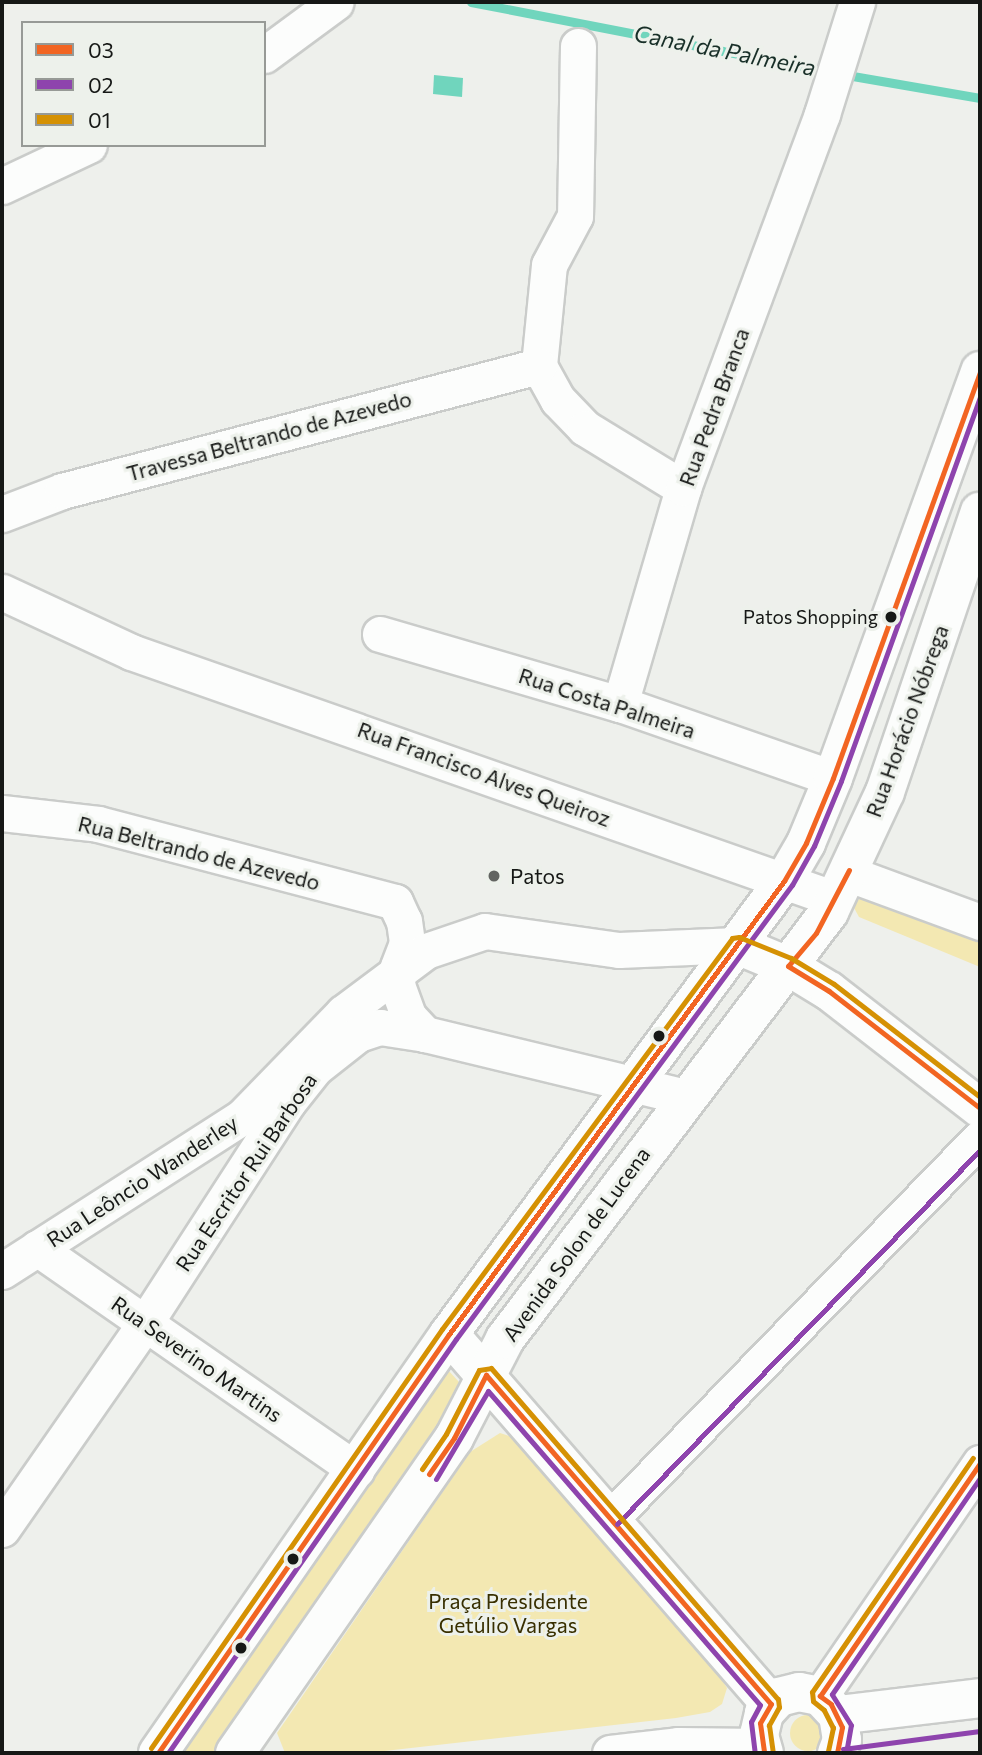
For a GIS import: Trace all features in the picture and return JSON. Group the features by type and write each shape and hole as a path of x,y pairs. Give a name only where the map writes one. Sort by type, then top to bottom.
{"main road":[{"path":"158,1753 449,1334 784,881 806,843 833,778 980,371"},
{"name":"Rua Horácio Nóbrega","path":"835,899 885,792 980,512"},
{"name":"Avenida Solon de Lucena","path":"235,1753 454,1438 505,1339 685,1097 788,966 835,899"},
{"name":"Rua Leôncio Wanderley","path":"737,945 788,966 829,991 980,1108"},
{"path":"449,1334 771,1704"},
{"path":"762,1749 760,1723 771,1704 799,1692 834,1726 980,1722"},
{"path":"834,1726 980,1698"}],"street":[{"name":"Rua Pedra Branca","path":"620,704 683,488 822,114 857,2"},
{"path":"266,54 334,4"},
{"path":"578,46 575,216 549,265 539,366 558,400 585,428 683,488"},
{"path":"2,187 85,147"},
{"name":"Travessa Beltrando de Azevedo","path":"2,514 62,491 539,366"},
{"name":"Rua Francisco Alves Queiroz","path":"2,592 131,652 835,899 980,922"},
{"name":"Rua Costa Palmeira","path":"380,634 620,704 833,778"},
{"name":"Rua Beltrando de Azevedo","path":"2,813 97,824 394,902 404,921 407,943 398,967"},
{"name":"Rua Leôncio Wanderley","path":"2,1271 243,1116 343,1013 398,967 426,951 485,931 620,950 737,945"},
{"path":"398,967 403,1004 425,1034"},
{"name":"Rua Escritor Rui Barbosa","path":"2,1529 145,1324 288,1102 315,1068 358,1034 380,1027 425,1034 632,1087 685,1097"},
{"path":"611,1518 980,1138"},
{"name":"Rua Severino Martins","path":"37,1248 356,1470"},
{"path":"834,1726 980,1462"},
{"path":"610,1753 678,1745 762,1749"}],"green space":[{"path":"862,896 980,934 980,967 859,917 853,906"},
{"path":"448,1370 459,1382 458,1399 221,1753 171,1753 421,1393"},
{"name":"Praça Presidente Getúlio Vargas","path":"500,1433 521,1440 716,1670 727,1688 722,1704 710,1712 676,1718 367,1753 285,1753 277,1733 470,1452"},
{"path":"808,1715 820,1721 826,1733 820,1745 808,1751 796,1745 790,1733 796,1721"}],"shaded area":[{"path":"434,75 463,78 462,97 433,94"}],"waterway":[{"name":"Canal da Palmeira","path":"471,2 827,71"},
{"name":"Canal da Palmeira","path":"841,74 980,98"}],"transit line":[{"name":"03","path":"158,1753 449,1334 784,881 806,843 833,778 980,371"},
{"name":"02","path":"168,1753 456,1339 792,885 814,846 841,781 980,396"},
{"name":"03","path":"849,870 816,933 788,966 829,991 980,1108"},
{"name":"01","path":"151,1748 442,1329 732,938 739,937 791,958 834,984 980,1097"},
{"name":"02","path":"617,1524 980,1150"},
{"name":"01","path":"422,1469 446,1434 479,1370 491,1368 778,1699 779,1707 769,1725 773,1752"},
{"name":"03","path":"429,1474 454,1438 486,1375 771,1704 760,1723 764,1753"},
{"name":"02","path":"436,1479 488,1391 760,1705 751,1722 755,1753"},
{"name":"01","path":"828,1751 833,1728 824,1710 813,1701 812,1692 973,1458"},
{"name":"03","path":"837,1753 842,1727 831,1704 820,1696 980,1463"},
{"name":"02","path":"846,1753 851,1725 832,1694 980,1478"},
{"name":"02","path":"843,1749 980,1731"}],"place":[{"name":"Patos Shopping","path":"891,617"},
{"name":"Patos","path":"494,876"}]}
